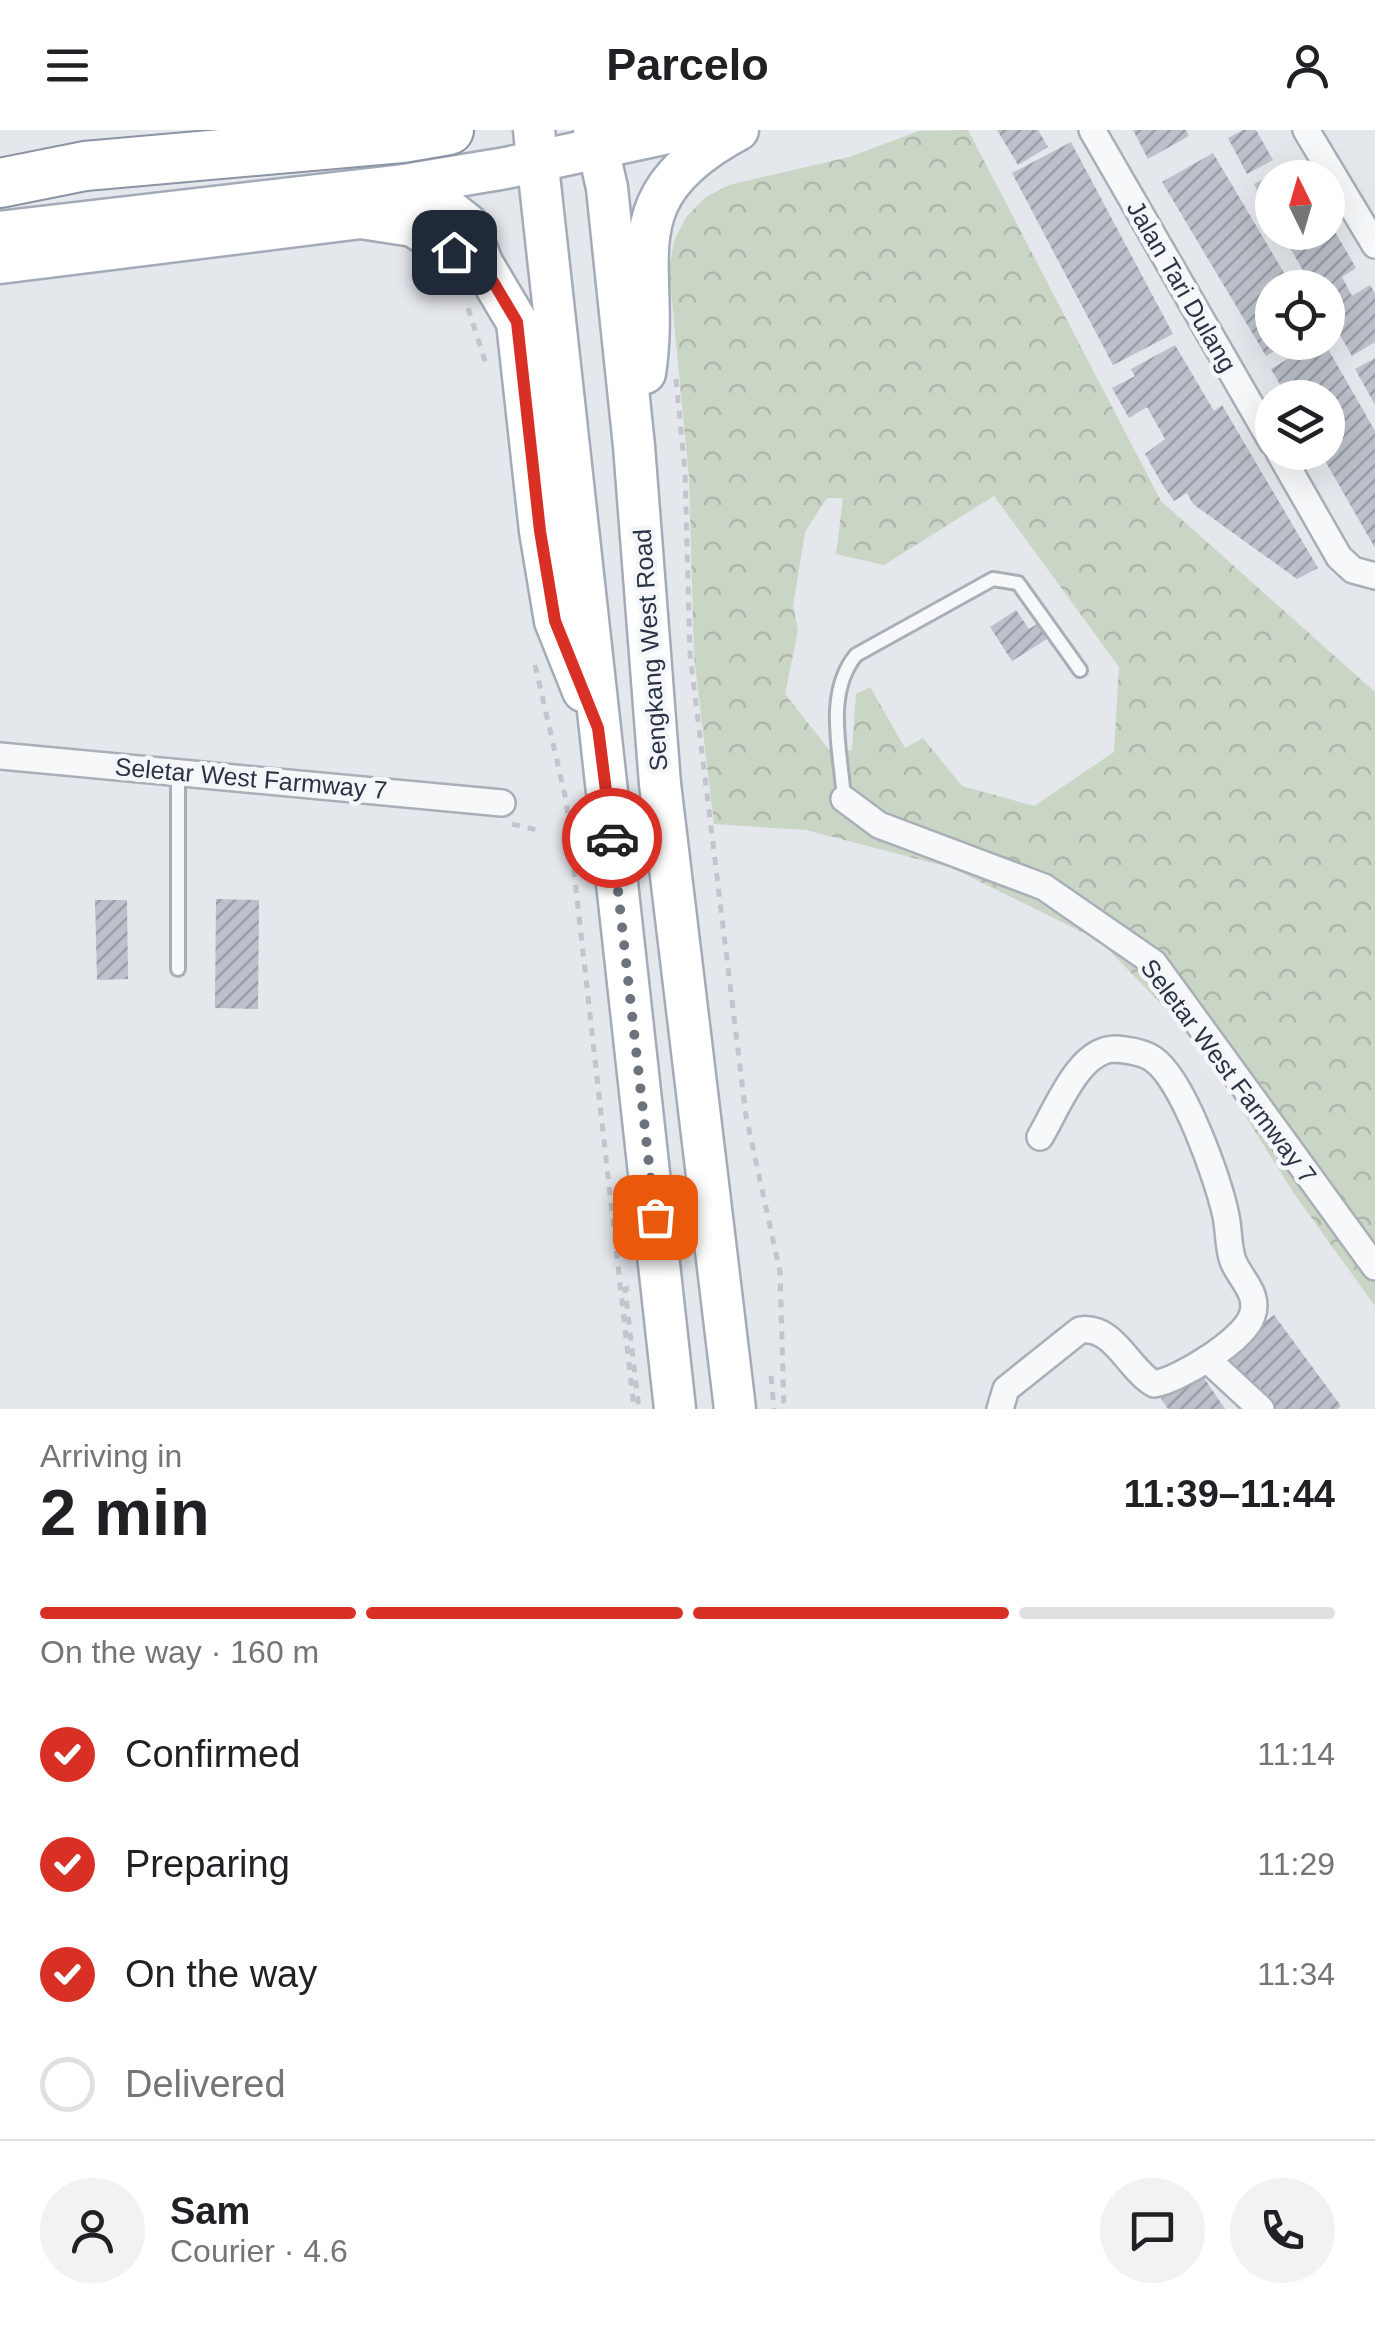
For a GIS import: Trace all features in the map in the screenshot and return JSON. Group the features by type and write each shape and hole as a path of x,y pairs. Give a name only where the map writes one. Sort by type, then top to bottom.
{"highway":[{"path":"0,183 84,166 402,138 449,130"}],"main road":[{"path":"0,232 404,185 538,162 595,139 682,130"},
{"path":"634,446 647,361 645,244 659,200 674,178 738,130"},
{"name":"Sengkang West Road","path":"595,139 607,188 634,446 660,784 735,1409"},
{"path":"538,162 582,534 598,728 675,1409"},
{"path":"404,185 430,194 468,225 482,263 517,322 540,531 555,621 598,728"},
{"path":"0,263 360,218 413,226 454,252 482,263"}],"street":[{"name":"Jalan Tari Dulang","path":"1092,130 1255,413"},
{"path":"1306,130 1375,245"},
{"path":"1288,470 1339,557 1371,576"},
{"name":"Seletar West Farmway 7","path":"0,756 502,802"},
{"name":"Seletar West Farmway 7","path":"844,799 878,824 1044,887 1154,963 1375,1267"},
{"path":"1000,1409 1006,1389 1080,1330 1092,1328 1110,1338 1154,1384 1207,1360 1251,1320 1253,1296 1232,1259 1225,1212 1209,1165 1167,1072 1136,1052 1112,1049 1088,1058 1040,1137"},
{"path":"1207,1360 1261,1409"}],"lane":[{"path":"844,799 836,697 841,672 856,655 993,579 1018,582 1080,670"},
{"path":"178,770 178,969"}],"path":[{"path":"676,375 685,472 690,654 746,1116 780,1272 784,1409"},
{"path":"566,800 621,1246 634,1409"},
{"path":"624,1289 624,1279 628,1279"},
{"path":"771,1376 774,1409"}],"green space":[{"path":"968,130 1161,501 1375,692 1375,1306 1295,1195 1199,1043 1100,941 952,868 806,830 714,824 694,656 689,477 669,270 674,241 686,217 706,197 729,185 849,157 919,131","holes":["994,496 1119,667 1114,752 1034,806 962,786 923,738 905,748 870,687 856,694 852,750 830,751 785,694 798,630 793,606 805,532 827,498 843,498 836,554 884,565"]}],"building":[{"path":"997,130 1038,130 1048,147 1018,165"},
{"path":"1133,130 1186,130 1189,136 1148,159"},
{"path":"1243,130 1256,130 1273,160 1255,160 1255,170 1247,174 1228,138"},
{"path":"1071,142 1173,334 1113,365 1012,173"},
{"path":"1213,153 1255,224 1255,250 1270,250 1282,270 1255,270 1255,338 1162,182"},
{"path":"1345,249 1356,268 1345,275 1345,270 1303,270 1291,250"},
{"path":"1345,283 1352,296 1370,285 1375,293 1375,342 1352,356 1345,344"},
{"path":"1175,345 1214,411 1222,405 1255,461 1255,470 1260,470 1318,568 1297,579 1193,504 1187,493 1174,501 1145,454 1165,439 1147,407 1129,418 1112,388 1135,376 1131,369"},
{"path":"1375,358 1375,405 1355,369"},
{"path":"1286,360 1334,360 1375,431 1375,548 1330,470 1345,470 1345,380 1277,380 1271,369"},
{"path":"1016,610 1029,629 1037,624 1047,639 1012,661 990,627"},
{"path":"216,899 259,900 258,1009 215,1008"},
{"path":"95,900 127,900 128,979 97,980"},
{"path":"1274,1315 1341,1406 1337,1409 1268,1409 1224,1351"},
{"path":"1200,1372 1225,1409 1168,1409 1161,1399"}],"way so far":[{"path":"612,838 655,1217"}],"route":[{"path":"454,252 482,263 517,322 540,531 555,621 598,728 612,838"}]}
